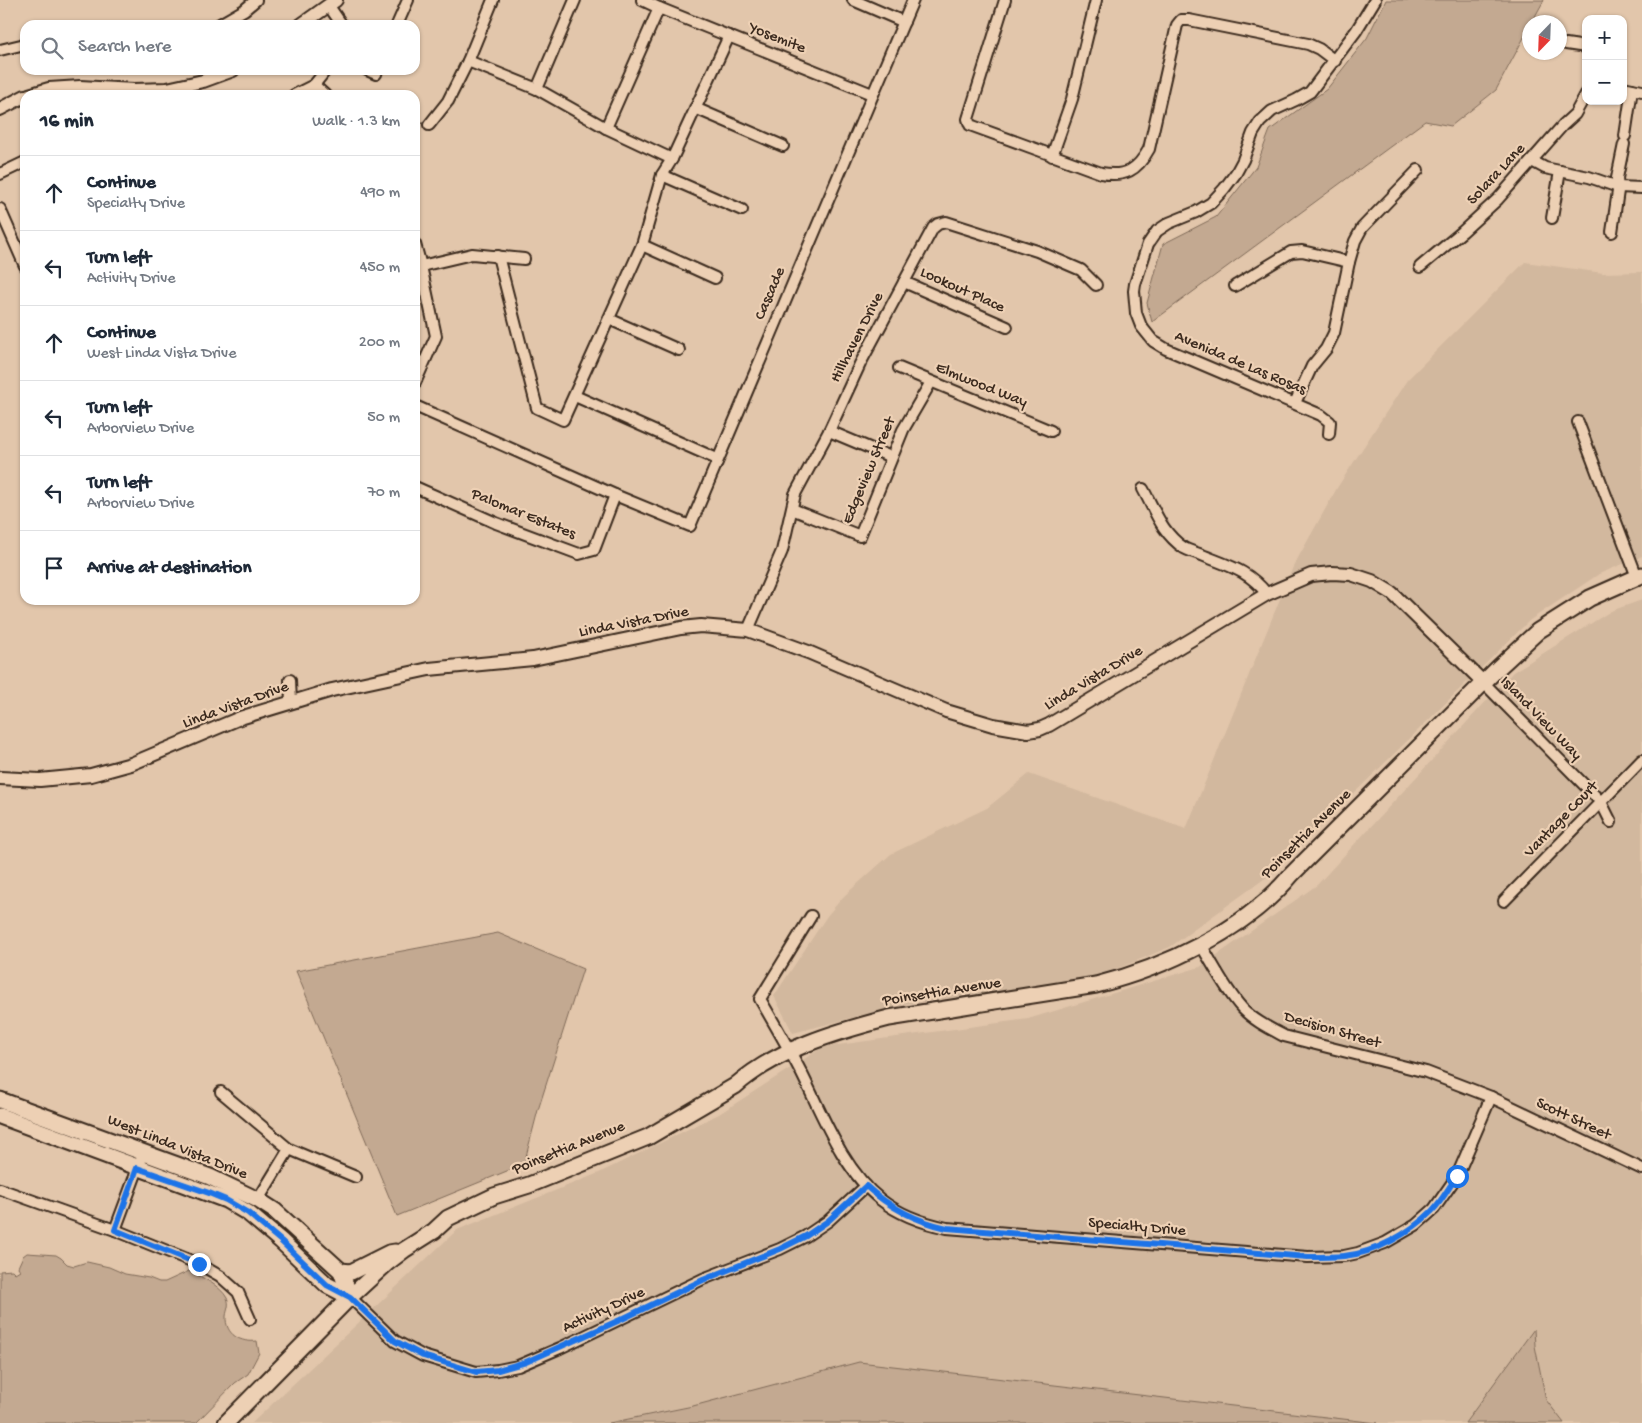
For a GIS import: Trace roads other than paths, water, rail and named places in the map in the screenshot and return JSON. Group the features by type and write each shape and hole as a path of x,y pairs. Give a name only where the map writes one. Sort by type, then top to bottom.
{"main road":[{"name":"Poinsettia Avenue","path":"226,1423 350,1297 404,1250 434,1231 448,1218 494,1196 529,1185 648,1137 735,1086 746,1076 775,1059 811,1042 857,1026 889,1018 1096,985 1125,978 1178,957 1201,945 1229,928 1278,892 1292,874 1498,668 1538,631 1590,598 1640,576"},
{"name":"West Linda Vista Drive","path":"0,1100 210,1177 258,1200 275,1211 341,1271 350,1297"},
{"name":"West Linda Vista Drive","path":"0,1116 226,1200 248,1213 281,1241 327,1285 350,1297"},
{"path":"341,1271 351,1272 389,1253 404,1250"}],"street":[{"path":"227,20 256,0"},
{"path":"308,20 333,3 345,0"},
{"path":"399,20 408,0"},
{"path":"429,125 448,101 468,61 493,0"},
{"path":"538,89 575,0"},
{"name":"Yosemite","path":"642,0 872,94"},
{"path":"853,0 904,22"},
{"name":"Cascade","path":"615,495 690,526 912,0"},
{"path":"1005,0 968,119 970,125 1101,173 1123,174 1135,168 1144,159 1149,149 1177,25 1182,20 1308,44 1319,48 1335,61"},
{"path":"1052,156 1072,99 1096,0"},
{"name":"Avenida de Las Rosas","path":"1329,434 1330,422 1321,415 1166,349 1153,341 1141,326 1136,313 1134,291 1148,244 1157,231 1196,212 1211,202 1224,189 1243,160 1253,133 1260,122 1272,111 1310,92 1335,61 1375,0"},
{"path":"333,3 340,20"},
{"path":"606,128 659,8"},
{"path":"498,256 537,408 563,420 642,245 662,175 672,159 729,36"},
{"path":"1567,44 1582,46"},
{"path":"0,50 20,45"},
{"path":"468,61 538,89 606,128 672,159"},
{"path":"46,90 80,87 134,90 167,89 203,81 219,75"},
{"path":"304,90 314,85 322,75"},
{"path":"314,85 320,90"},
{"path":"1612,232 1618,187 1617,178 1633,89"},
{"path":"0,109 20,99"},
{"name":"Solara Lane","path":"1420,267 1498,199 1563,125 1575,114 1582,101"},
{"path":"695,108 784,146"},
{"path":"1532,161 1545,168 1589,177 1618,187 1642,188"},
{"path":"0,174 20,164"},
{"path":"1295,403 1312,366 1326,349 1334,333 1355,241 1362,228 1418,170"},
{"path":"1552,218 1560,171"},
{"path":"662,175 742,210"},
{"path":"0,210 20,255"},
{"name":"Hillhaven Drive","path":"748,630 782,551 795,494 829,431 860,364 934,228 938,224 946,222 1037,251 1081,270 1096,285"},
{"path":"642,245 715,278"},
{"path":"1235,286 1291,252 1302,251 1349,262"},
{"path":"421,266 472,254 524,259"},
{"path":"420,262 436,336 420,372"},
{"name":"Lookout Place","path":"904,282 1007,327"},
{"path":"609,320 679,350"},
{"name":"Elmwood Way","path":"899,368 1051,431"},
{"name":"Edgeview Street","path":"792,509 860,536 891,456 903,430 931,382"},
{"path":"574,396 717,459"},
{"path":"420,408 615,495"},
{"path":"1578,422 1640,576"},
{"path":"829,431 891,456"},
{"name":"Palomar Estates","path":"420,489 496,523 579,554 594,550 615,495"},
{"path":"1143,489 1156,518 1171,536 1185,548 1247,574 1257,582 1266,594"},
{"name":"Linda Vista Drive","path":"0,778 40,780 91,775 131,764 240,718 332,690 429,669 533,659 681,628 701,626 748,630 808,652 946,711 993,725 1028,730 1040,729 1049,726 1266,594 1311,575 1332,573 1351,574 1372,581 1392,593 1484,683"},
{"path":"290,680 292,702"},
{"name":"Island View Way","path":"1484,683 1601,802 1611,822"},
{"name":"Vantage Court","path":"1504,901 1642,760"},
{"name":"Specialty Drive","path":"810,916 760,999 791,1052 843,1156 866,1186 882,1200 903,1214 926,1224 947,1228 1308,1257 1344,1256 1358,1253 1385,1243 1416,1225 1434,1209 1457,1176 1491,1097"},
{"name":"Decision Street","path":"1201,945 1229,991 1243,1009 1264,1025 1284,1036 1426,1072 1491,1097"},
{"path":"221,1092 289,1149 356,1177"},
{"name":"Scott Street","path":"1491,1097 1642,1169"},
{"path":"258,1200 289,1149"},
{"path":"115,1230 144,1152"},
{"name":"Activity Drive","path":"350,1297 395,1341 423,1356 476,1372 511,1367 560,1348 703,1280 780,1249 806,1236 828,1221 866,1186"},
{"path":"0,1189 115,1230 199,1264 220,1276 238,1292 250,1319"}]}
